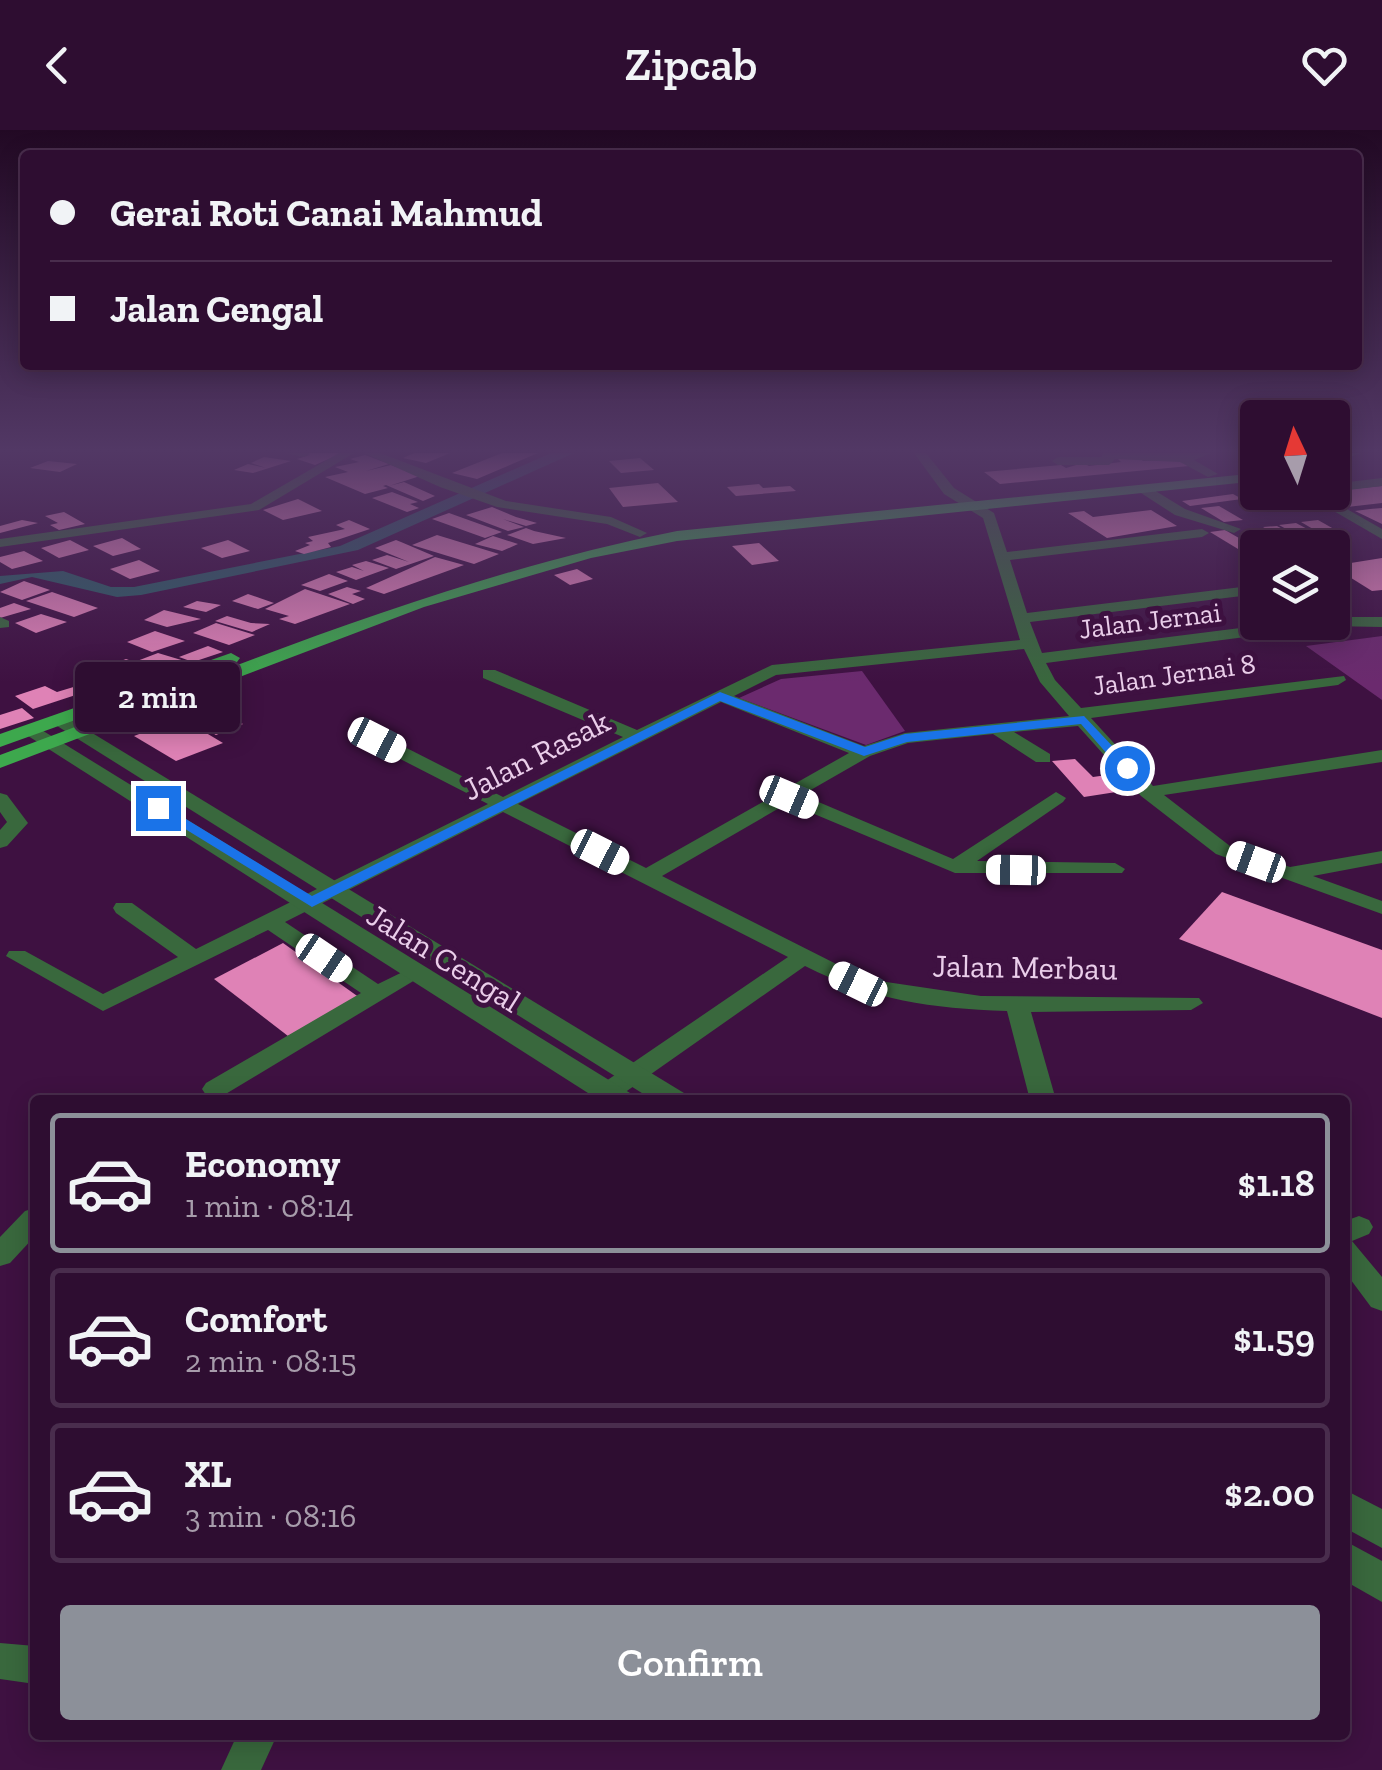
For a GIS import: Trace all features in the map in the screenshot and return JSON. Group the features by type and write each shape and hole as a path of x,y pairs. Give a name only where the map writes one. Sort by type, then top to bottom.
{"main road":[{"path":"0,762 57,731 477,568 545,549 667,530"},
{"path":"0,741 57,731 549,561 677,536 733,530"}],"street":[{"path":"0,543 92,530"},
{"path":"634,530 640,532"},
{"path":"993,530 1033,651 1048,682 1148,792 1223,850 1382,908"},
{"path":"1000,556 1202,532"},
{"path":"1023,618 1240,591"},
{"name":"Jalan Jernai","path":"1350,622 1382,622"},
{"name":"Jalan Jernai","path":"1033,651 1240,631"},
{"name":"Jalan Rasak","path":"16,956 103,1004 772,670 1033,651"},
{"path":"489,674 637,737"},
{"name":"Jalan Jernai 8","path":"648,876 864,752 905,738 1338,680"},
{"path":"720,696 864,752"},
{"path":"996,728 1043,758"},
{"name":"Jalan Cengal","path":"57,731 335,890 665,1095"},
{"name":"Jalan Cengal","path":"57,731 604,1095"},
{"name":"Jalan Merbau","path":"377,740 858,984 902,996 1191,1004"},
{"path":"1148,792 1382,756"},
{"path":"789,797 955,867 1114,868"},
{"path":"955,867 1056,798"},
{"path":"0,799 18,823 0,842"},
{"path":"1289,874 1382,857"},
{"path":"124,908 196,959"},
{"path":"272,922 377,994"},
{"path":"609,1095 803,957"},
{"path":"215,1089 261,1068 310,1030 418,972"},
{"path":"1016,1002 1042,1095"},
{"path":"0,1255 30,1223"},
{"path":"1350,1237 1382,1299"},
{"path":"1350,1510 1382,1530"},
{"path":"1350,1562 1382,1583"},
{"path":"0,1660 30,1663"},
{"path":"241,1770 255,1740"}],"shaded area":[{"path":"377,530 404,530 358,550 141,595 117,597 32,577 0,584 0,576 63,571 111,587 134,587 340,546"},
{"path":"1382,636 1382,700 1306,646"},
{"path":"862,671 905,731 866,745 739,698 781,679"}],"building":[{"path":"343,530 368,530 328,543 331,547 304,554 295,551 310,545 305,543 313,541 308,537"},
{"path":"461,530 502,532 485,538"},
{"path":"530,530 566,538 533,544 507,535"},
{"path":"1094,530 1156,530 1107,538"},
{"path":"1225,530 1240,539 1240,550 1210,532"},
{"path":"437,535 499,554 474,564 412,545"},
{"path":"493,536 518,544 502,551 475,544"},
{"path":"122,538 141,549 113,556 93,546"},
{"path":"70,540 89,550 59,558 41,548"},
{"path":"228,540 250,551 222,558 201,548"},
{"path":"396,540 434,556 396,569 372,560 387,555 409,562 375,548"},
{"path":"759,543 779,561 752,565 732,546"},
{"path":"24,551 43,561 12,569 0,562 0,557"},
{"path":"435,557 464,565 384,594 366,588"},
{"path":"1382,558 1382,590 1372,591 1350,577 1350,563"},
{"path":"139,560 160,571 130,579 110,569"},
{"path":"366,561 389,568 356,580 336,572 352,567 364,571 352,565"},
{"path":"577,569 593,579 570,585 554,575"},
{"path":"329,574 348,581 320,591 301,585"},
{"path":"24,581 50,590 22,600 0,592"},
{"path":"347,587 361,591 352,594 365,599 353,604 328,594"},
{"path":"305,589 350,604 295,624 279,619 289,616 265,609"},
{"path":"52,592 98,608 74,617 26,601"},
{"path":"248,594 274,603 258,609 232,601"},
{"path":"197,601 221,605 206,612 183,607"},
{"path":"14,603 31,609 0,618 0,608"},
{"path":"164,610 201,619 167,627 144,620"},
{"path":"41,614 67,622 36,633 15,623"},
{"path":"227,616 270,624 252,632 215,621"},
{"path":"216,623 255,635 229,645 193,633"},
{"path":"155,631 185,641 152,652 127,642"},
{"path":"208,646 223,652 193,662 179,657"},
{"path":"158,653 188,662 165,672 137,661"},
{"path":"126,659 160,671 116,689 87,674"},
{"path":"90,682 97,688 33,709 15,696 45,686 57,692"},
{"path":"205,703 215,709 223,706 241,716 233,719 243,724 216,735 178,714"},
{"path":"22,708 34,718 0,729 0,715"},
{"path":"181,718 223,743 176,761 134,736"},
{"path":"1075,759 1093,777 1114,774 1129,790 1084,797 1052,761"},
{"path":"1222,892 1382,950 1382,1018 1179,939"},
{"path":"283,943 360,998 288,1036 214,979"}],"route":[{"path":"158,808 312,902 720,696 864,752 905,738 1084,720 1127,768"}]}
